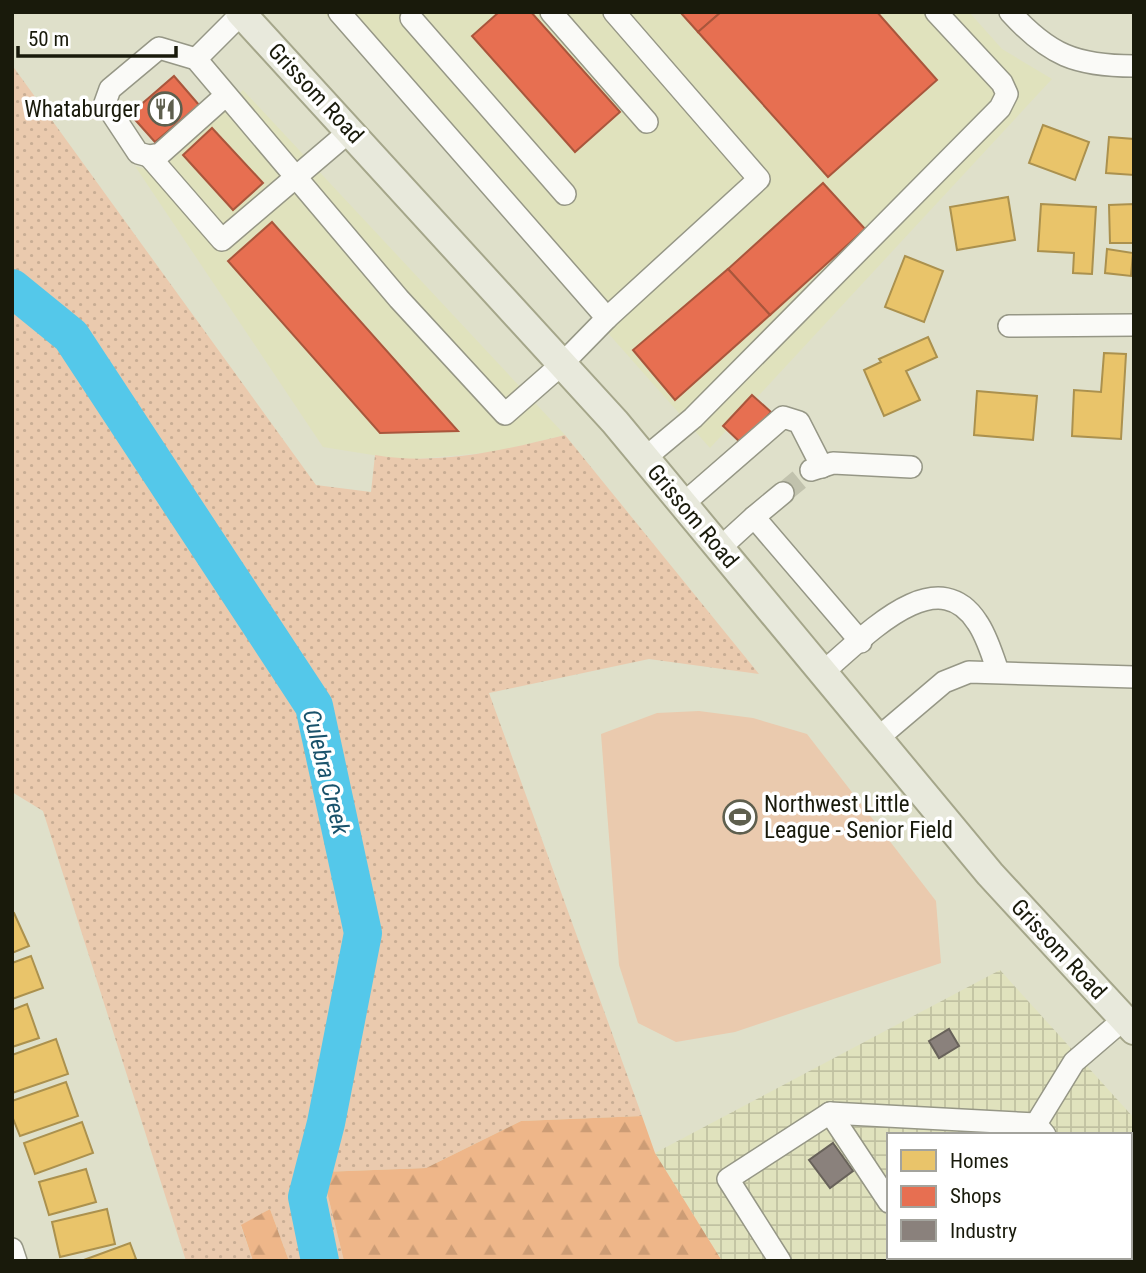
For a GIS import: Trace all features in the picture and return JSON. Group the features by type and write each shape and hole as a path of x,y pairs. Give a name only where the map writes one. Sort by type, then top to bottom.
{"main road":[{"name":"Grissom Road","path":"242,13 645,458 990,874 1129,1025"}],"street":[{"path":"339,12 607,318"},
{"path":"551,12 647,122"},
{"path":"225,96 160,154 149,156 138,153 105,103 110,89 159,48 196,59 399,299 505,414 562,365 607,318 759,179 614,12"},
{"path":"645,458 693,418 1000,108 1007,94 1002,83 936,12"},
{"path":"1010,12 1048,49 1067,58 1077,62 1134,66"},
{"path":"196,59 242,13"},
{"path":"411,18 565,194"},
{"path":"149,156 222,240 351,131"},
{"path":"1009,326 1134,325"},
{"path":"683,504 783,417 799,422 817,468 833,463 911,467"},
{"path":"720,548 783,493"},
{"path":"754,517 861,642"},
{"path":"823,672 911,602 930,597 948,598 966,610 978,623 998,671"},
{"path":"878,738 944,681 968,672 1134,677"},
{"path":"780,1261 728,1179 830,1113 1038,1131 1074,1062 1129,1025"},
{"path":"830,1113 887,1199"},
{"path":"12,1249 16,1261"}],"shaded area":[{"path":"323,12 969,12 1002,49 1052,79 710,448"},
{"path":"12,65 316,485 371,492 375,455 423,459 471,455 565,435 759,674 649,659 489,693 642,1116 521,1121 426,1168 322,1172 344,1261 289,1261 270,1209 241,1226 253,1261 186,1261 43,811 12,792"},
{"path":"243,90 565,435 496,452 404,460 323,447 135,166 152,171 166,165"},
{"name":"Northwest Little League - Senior Field","path":"699,711 753,718 807,734 936,901 941,963 735,1032 676,1042 638,1023 619,965 601,734 657,713"},
{"path":"1000,970 1134,1118 1134,1261 722,1261 655,1153"}],"green space":[{"path":"642,1116 655,1153 722,1261 344,1261 322,1172 426,1168 521,1121"},
{"path":"270,1209 289,1261 253,1261 241,1225"}],"building: Homes":[{"path":"1043,125 1089,142 1075,180 1029,163"},
{"path":"1109,137 1134,139 1134,175 1106,173"},
{"path":"1008,197 1015,240 957,250 950,207"},
{"path":"1041,204 1096,207 1092,274 1073,273 1074,253 1038,251"},
{"path":"1134,204 1134,243 1110,243 1109,205"},
{"path":"1107,249 1133,253 1131,276 1105,273"},
{"path":"905,256 943,271 924,322 885,307"},
{"path":"928,337 937,357 906,371 920,400 884,416 864,370 881,362 879,359"},
{"path":"1104,353 1126,354 1121,439 1072,436 1074,390 1101,392"},
{"path":"977,391 1037,396 1033,440 974,435"},
{"path":"14,913 29,946 12,953 12,914"},
{"path":"31,956 43,988 12,999 12,963"},
{"path":"27,1004 39,1038 12,1047 12,1010"},
{"path":"56,1039 68,1074 12,1093 12,1055"},
{"path":"66,1082 78,1116 20,1136 12,1116 12,1101"},
{"path":"82,1122 93,1153 35,1174 24,1143"},
{"path":"86,1169 96,1202 49,1215 39,1182"},
{"path":"107,1209 115,1244 60,1257 52,1222"},
{"path":"130,1243 136,1259 131,1261 81,1261"}],"building: Shops":[{"path":"499,12 531,12 620,112 575,152 472,36"},
{"path":"680,12 721,12 698,32"},
{"path":"721,12 877,12 937,80 828,177 698,32"},
{"name":"Whataburger","path":"174,76 199,105 155,142 130,114"},
{"path":"212,128 263,183 233,210 183,155"},
{"path":"823,183 865,229 770,315 728,269"},
{"path":"272,222 458,431 380,433 228,261"},
{"path":"728,269 770,315 675,400 633,350"},
{"path":"752,395 771,412 742,444 723,426"}],"building: Industry":[{"path":"949,1029 959,1046 939,1058 929,1041"},
{"path":"833,1143 853,1171 830,1188 809,1160"}],"waterway":[{"name":"Culebra Creek","path":"12,288 71,336 314,706 363,933 326,1123 307,1197 320,1261"}],"tunnel":[{"path":"783,493 811,470"}],"place":[{"name":"Whataburger","path":"165,109"},
{"name":"Northwest Little League - Senior Field","path":"740,817"}]}
